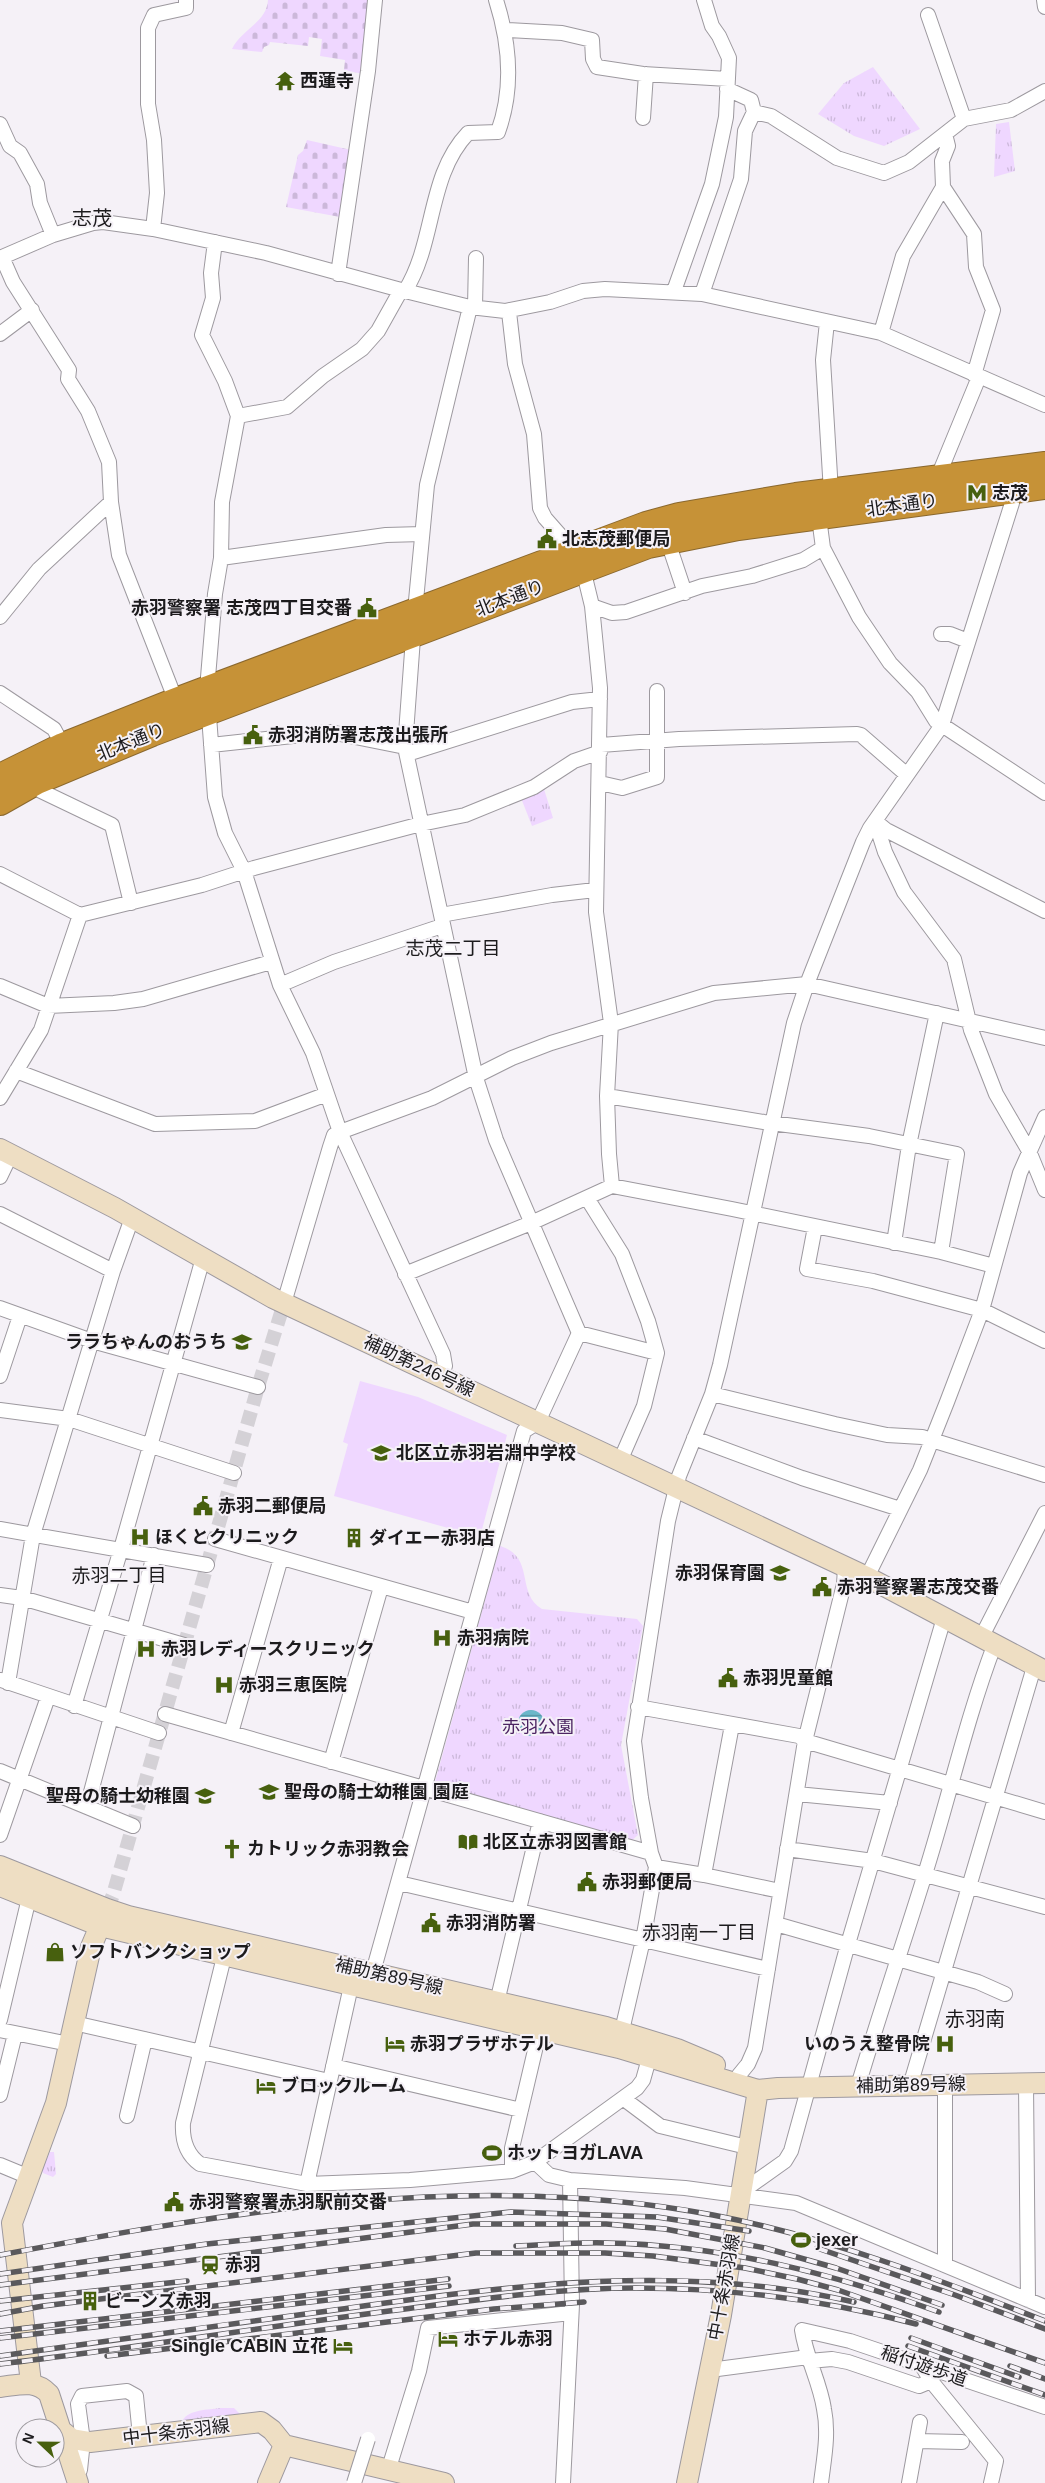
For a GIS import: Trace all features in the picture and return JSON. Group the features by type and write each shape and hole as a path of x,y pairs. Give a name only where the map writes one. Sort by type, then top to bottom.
{"highway":[{"name":"北本通り","path":"578,560 621,532 679,516 1010,480 1045,465"},
{"name":"北本通り","path":"0,802 38,781 207,701 311,671 414,623 578,560 822,500 937,480 1010,480 1045,486"},
{"name":"北本通り","path":"0,777 63,746 176,701 207,701"}],"street":[{"path":"153,229 157,184 154,140 148,104 148,28 154,15 186,8 186,0"},
{"path":"338,274 368,71 375,0"},
{"path":"238,416 287,407 324,376 362,349 378,331 419,262 443,172 450,156 468,133 498,132 509,88 506,30 496,0"},
{"path":"674,292 712,184 726,117 729,58 712,26 704,0"},
{"path":"1044,0 1045,7"},
{"path":"928,15 964,119"},
{"path":"506,30 578,36 592,40 593,59 597,67 727,84 751,100 754,112 745,131 741,179 702,294"},
{"path":"643,118 646,74"},
{"path":"754,112 771,116 836,158 884,173 909,162 964,119 1011,110 1045,91"},
{"path":"0,124 10,146 20,153 37,184 40,203 53,235"},
{"path":"937,480 977,376 993,310 976,267 974,234 943,187 942,161 948,146 945,134"},
{"path":"881,333 903,256 943,187"},
{"path":"176,701 119,556 111,502 109,462 88,411 68,379 69,370 13,282 1,258 53,235 93,223 103,222 153,229 266,253 338,274 472,307 509,312 583,291 622,289 702,294 881,333 1045,405"},
{"path":"215,242 210,273 213,298 202,335 225,381 238,416 222,502 221,558 214,603 207,701 215,797 226,833 244,871 271,962 313,1053 340,1132 443,1354 445,1366 440,1376"},
{"path":"307,2184 328,2082 351,1986 373,1972 524,1431 538,1422 579,1333 496,1140 476,1078 406,750 414,623 429,475 472,307 476,258"},
{"path":"0,334 32,310"},
{"path":"509,312 515,364 534,434 540,508 545,518 578,560 592,606 599,665 600,783 595,890 596,912 611,1023 607,1096 608,1154 612,1186"},
{"path":"827,322 823,360 823,548 869,634 890,663 918,692 936,721 1042,790 1045,774"},
{"path":"620,2039 643,1940 656,1867 651,1852 636,1767 634,1742 668,1521 679,1476 712,1394 754,1214 786,1052 807,984 852,866 875,821 942,725 1012,503 1010,480"},
{"path":"0,617 39,569 111,502"},
{"path":"221,558 386,535 422,534"},
{"path":"667,539 685,593"},
{"path":"592,606 612,613 626,612 720,581 752,576 803,560 823,548"},
{"path":"942,634 950,634 968,641"},
{"path":"600,783 622,788 657,777 657,691"},
{"path":"0,693 54,729 63,746"},
{"path":"211,745 330,732 406,750 572,702 600,700"},
{"path":"0,874 80,915 202,885 244,871 421,824 464,815 546,781 574,761 600,749 656,740 861,734 907,775"},
{"path":"38,781 42,791 112,825 131,903"},
{"path":"875,821 886,830 1045,911"},
{"path":"875,821 885,852 904,892 954,960 968,1020 996,1094 1044,1183"},
{"path":"280,984 441,920 552,895 595,890"},
{"path":"0,1098 40,1030 80,915"},
{"path":"0,986 48,1006 114,1003 143,999 271,962"},
{"path":"284,1303 334,1135 432,1098 476,1078 512,1058 611,1023 714,993 807,984 1045,1038"},
{"path":"894,1243 909,1144 937,1013"},
{"path":"16,1071 155,1124 255,1121 327,1094"},
{"path":"607,1096 772,1123 830,1130 957,1154 941,1252"},
{"path":"869,1578 871,1569 932,1439 982,1310 1020,1173 1028,1151 1045,1117"},
{"path":"0,1177 6,1151"},
{"name":"補助第246号線","path":"6,1151 132,1218 284,1303 869,1578 1039,1669"},
{"path":"405,1274 531,1224 612,1186 941,1252 994,1266"},
{"path":"587,1198 622,1254 648,1322 657,1353 644,1406 620,1461"},
{"path":"0,1214 113,1271"},
{"path":"132,1218 113,1271 33,1534 22,1598 4,1682 159,1733"},
{"path":"815,1227 807,1269 872,1281 982,1310 1045,1341"},
{"path":"74,1706 151,1445 203,1258"},
{"path":"0,1308 92,1341 258,1387"},
{"path":"0,1376 20,1316"},
{"path":"579,1333 657,1353"},
{"path":"712,1394 887,1435 932,1439 1045,1476"},
{"path":"0,1410 68,1419 234,1472"},
{"path":"694,1438 802,1478 900,1509"},
{"path":"858,2086 896,1958 925,1873 974,1699 987,1642 1045,1514"},
{"path":"0,1529 207,1564"},
{"path":"215,1539 381,1588 473,1612"},
{"path":"87,1807 154,1555"},
{"path":"231,1733 281,1558"},
{"path":"739,2075 748,2064 755,2048 806,1741 844,1584 846,1568"},
{"path":"331,1762 381,1588"},
{"path":"0,1595 22,1598 184,1645"},
{"path":"740,2194 785,2161 788,2156 944,1618"},
{"path":"910,2086 996,1798 1039,1669"},
{"path":"0,1835 48,1697"},
{"path":"638,1707 800,1736 806,1741 1045,1812"},
{"path":"164,1714 651,1852"},
{"path":"704,1875 732,1725"},
{"path":"0,1770 133,1826"},
{"path":"797,1794 890,1804"},
{"path":"497,2002 540,1821"},
{"path":"787,1848 873,1861 925,1873 1045,1907"},
{"name":"補助第89号線","path":"0,1866 103,1918 373,1972 497,2002 778,2088"},
{"path":"656,1867 780,1891"},
{"path":"399,1883 768,1969"},
{"name":"補助第89号線","path":"0,1886 29,1898 103,1918 224,1957 540,2029 620,2039"},
{"path":"0,2020 29,1898"},
{"path":"31,2383 6,2234 56,2103 91,1947 103,1918"},
{"path":"776,1924 896,1958 944,1974 978,1982 1005,1994"},
{"path":"224,1957 182,2135 190,2154 200,2164 307,2184 410,2180 512,2171 536,2162 637,2088 643,2080 652,2048"},
{"path":"74,2023 328,2082"},
{"path":"512,2171 512,2148 540,2029"},
{"path":"0,2030 69,2044"},
{"path":"0,2095 15,2034"},
{"path":"126,2116 146,2039"},
{"name":"補助第89号線","path":"652,2048 758,2090 808,2087 1035,2083"},
{"path":"333,2066 522,2110"},
{"path":"1028,2300 1035,2083"},
{"path":"945,2085 945,2265"},
{"name":"中十条赤羽線","path":"687,2483 710,2370 758,2090"},
{"path":"624,2099 660,2126 747,2147"},
{"path":"536,2162 549,2175 570,2180 740,2194 796,2202 1045,2307"},
{"path":"0,2166 29,2177"},
{"path":"563,2483 572,2309 570,2180"},
{"path":"399,2476 428,2328 572,2309"},
{"name":"稲付遊歩道","path":"808,2359 802,2330 850,2341 1045,2407"},
{"path":"808,2359 824,2407 827,2431 821,2483"},
{"path":"710,2370 808,2359 832,2359 848,2362 919,2386 931,2381"},
{"path":"921,2364 931,2381 996,2461 991,2483"},
{"path":"0,2387 31,2383 39,2385 49,2394 57,2418"},
{"path":"92,2441 78,2404 82,2396 127,2390 136,2396 140,2436"},
{"name":"中十条赤羽線","path":"92,2441 260,2422 272,2430 284,2445"},
{"path":"909,2483 920,2422"},
{"path":"65,2434 72,2438 92,2441"},
{"path":"354,2483 368,2439"},
{"path":"65,2440 80,2479"},
{"path":"80,2479 81,2461 92,2441"},
{"path":"916,2441 962,2442"},
{"path":"268,2483 284,2445 399,2476 444,2483"}],"green space":[{"path":"268,0 372,0 363,74 344,70 345,60 320,56 322,39 309,37 308,46 270,42 269,45 264,47 262,52 232,49 241,36 259,20 267,8"},
{"path":"873,67 920,129 884,146 854,136 818,114 844,83"},
{"path":"1009,122 1015,171 994,177 996,124"},
{"path":"307,140 351,150 340,217 286,207 298,155 303,151"},
{"path":"544,789 553,818 532,826 521,798"},
{"path":"360,1381 418,1397 507,1435 480,1537 334,1496 348,1444 343,1442"},
{"name":"赤羽公園","path":"500,1546 511,1551 518,1558 529,1594 542,1609 637,1619 643,1626 621,1745 638,1835 631,1841 437,1785 435,1782"},
{"path":"50,2152 54,2152 56,2174 53,2177 43,2173 42,2170"},
{"path":"234,2408 241,2415 182,2421 194,2412"}],"water":[{"path":"531,1710 540,1714 544,1723 540,1732 531,1736 522,1732 518,1723 522,1714"}],"tunnel":[{"path":"107,1909 113,1895 258,1387 284,1303"}],"railway":[{"path":"0,2255 176,2224 266,2211 355,2202 445,2196 535,2196 624,2202 713,2215 756,2224 882,2260 1045,2321"},
{"path":"0,2274 207,2244 511,2212 657,2217 749,2231"},
{"path":"0,2285 473,2224 606,2224 665,2229 765,2248 836,2268 942,2305"},
{"path":"516,2246 607,2243 650,2245 734,2255 858,2285 939,2312"},
{"path":"817,2248 955,2295 1045,2329"},
{"path":"0,2314 43,2306 476,2253 605,2253 653,2256 745,2268 797,2279 838,2290 1045,2363"},
{"path":"0,2331 448,2279"},
{"path":"0,2356 449,2295 583,2282 650,2280 717,2282 785,2289 854,2302"},
{"path":"0,2301 187,2281"},
{"path":"0,2338 449,2286"},
{"path":"0,2364 463,2302 549,2292 607,2288 707,2290 777,2297 847,2308 916,2324"},
{"path":"107,2356 494,2309 584,2302"},
{"path":"911,2338 1019,2377"},
{"path":"908,2346 1045,2395"},
{"path":"1010,2366 1045,2379"}],"place":[{"name":"西蓮寺","path":"285,81"},
{"name":"志茂","path":"977,493"},
{"name":"北志茂郵便局","path":"547,539"},
{"name":"赤羽警察署 志茂四丁目交番","path":"367,608"},
{"name":"赤羽消防署志茂出張所","path":"253,735"},
{"name":"ララちゃんのおうち","path":"242,1342"},
{"name":"北区立赤羽岩淵中学校","path":"381,1453"},
{"name":"赤羽二郵便局","path":"203,1506"},
{"name":"ほくとクリニック","path":"140,1537"},
{"name":"ダイエー赤羽店","path":"354,1538"},
{"name":"赤羽保育園","path":"780,1573"},
{"name":"赤羽警察署志茂交番","path":"822,1587"},
{"name":"赤羽病院","path":"442,1638"},
{"name":"赤羽レディースクリニック","path":"146,1649"},
{"name":"赤羽児童館","path":"728,1678"},
{"name":"赤羽三恵医院","path":"224,1685"},
{"name":"聖母の騎士幼稚園 園庭","path":"269,1792"},
{"name":"聖母の騎士幼稚園","path":"205,1796"},
{"name":"北区立赤羽図書館","path":"468,1842"},
{"name":"カトリック赤羽教会","path":"232,1849"},
{"name":"赤羽郵便局","path":"587,1882"},
{"name":"赤羽消防署","path":"431,1923"},
{"name":"ソフトバンクショップ","path":"55,1952"},
{"name":"赤羽プラザホテル","path":"395,2044"},
{"name":"いのうえ整骨院","path":"945,2044"},
{"name":"ブロックルーム","path":"266,2086"},
{"name":"ホットヨガLAVA","path":"492,2153"},
{"name":"赤羽警察署赤羽駅前交番","path":"174,2202"},
{"name":"jexer","path":"801,2240"},
{"name":"赤羽","path":"210,2265"},
{"name":"ビーンズ赤羽","path":"90,2301"},
{"name":"ホテル赤羽","path":"448,2339"},
{"name":"Single CABIN 立花","path":"343,2346"}],"district":[{"name":"志茂","path":"92,218"},
{"name":"志茂二丁目","path":"453,948"},
{"name":"赤羽二丁目","path":"119,1575"},
{"name":"赤羽南一丁目","path":"699,1932"},
{"name":"赤羽南","path":"975,2019"}]}
